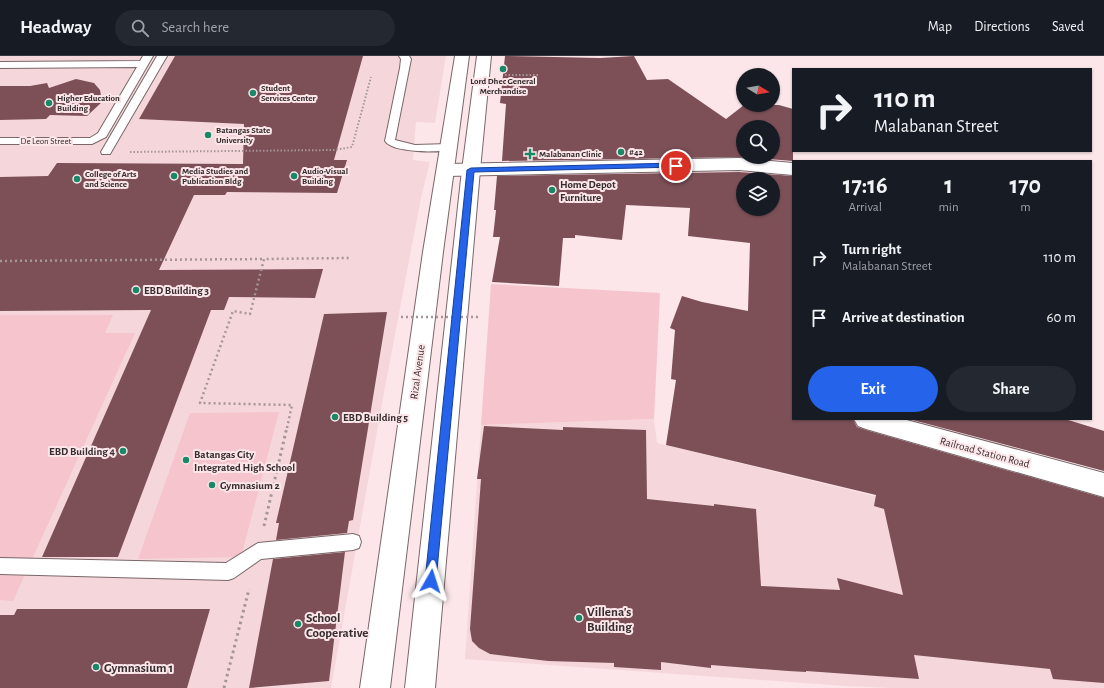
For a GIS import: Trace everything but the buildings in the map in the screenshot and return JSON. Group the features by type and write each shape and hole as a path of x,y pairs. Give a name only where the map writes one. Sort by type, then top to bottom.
{"main road":[{"name":"Rizal Avenue","path":"376,688 432,260 462,56"},
{"path":"420,688 471,170 484,56"},
{"path":"446,170 739,164 792,169"},
{"name":"Railroad Station Road","path":"870,420 1104,484"}],"lane":[{"path":"38,65 45,56"},
{"path":"106,152 162,56"},
{"path":"404,56 406,59 405,68 390,141 392,143 415,148 449,147"},
{"path":"0,65 38,65 146,60"},
{"name":"De Leon Street","path":"0,141 92,141 102,136 146,60"},
{"path":"0,566 228,572 258,551 353,542"}],"path":[{"path":"482,75 540,75"},
{"path":"106,152 334,150 352,147 371,77"},
{"path":"224,688 292,405 200,403 233,311 250,314 264,258"},
{"path":"0,261 349,258"},
{"path":"401,317 481,317"}],"shaded area":[{"name":"Batangas City Integrated High School","path":"0,56 446,56 435,123 416,122 413,160 430,162 421,198 383,398 331,688 0,688"},
{"path":"491,284 660,293 654,419 481,425"},
{"path":"0,315 113,315 105,333 135,333 13,601 0,600"},
{"name":"Gymnasium 2","path":"279,412 241,557 138,559 190,413"},
{"path":"654,419 657,443 1104,552 1104,688 891,688 846,686 465,659 481,425"}],"place":[{"name":"Lord Dhec General Merchandise","path":"503,69"},
{"name":"Student Services Center","path":"253,93"},
{"name":"Higher Education Building","path":"49,103"},
{"name":"Batangas State University","path":"208,135"},
{"name":"#42","path":"621,152"},
{"name":"Malabanan Clinic","path":"530,154"},
{"name":"Media Studies and Publication Bldg","path":"174,176"},
{"name":"Audio-Visual Building","path":"294,176"},
{"name":"College of Arts and Science","path":"77,179"},
{"name":"Home Depot Furniture","path":"552,190"},
{"name":"EBD Building 3","path":"136,290"},
{"name":"EBD Building 5","path":"335,417"},
{"name":"EBD Building 4","path":"123,451"},
{"name":"Batangas City Integrated High School","path":"186,460"},
{"name":"Gymnasium 2","path":"212,485"},
{"name":"Villena's Building","path":"579,618"},
{"name":"School Cooperative","path":"298,624"},
{"name":"Gymnasium 1","path":"96,667"}],"route":[{"path":"431,581 471,170 676,166"}]}
